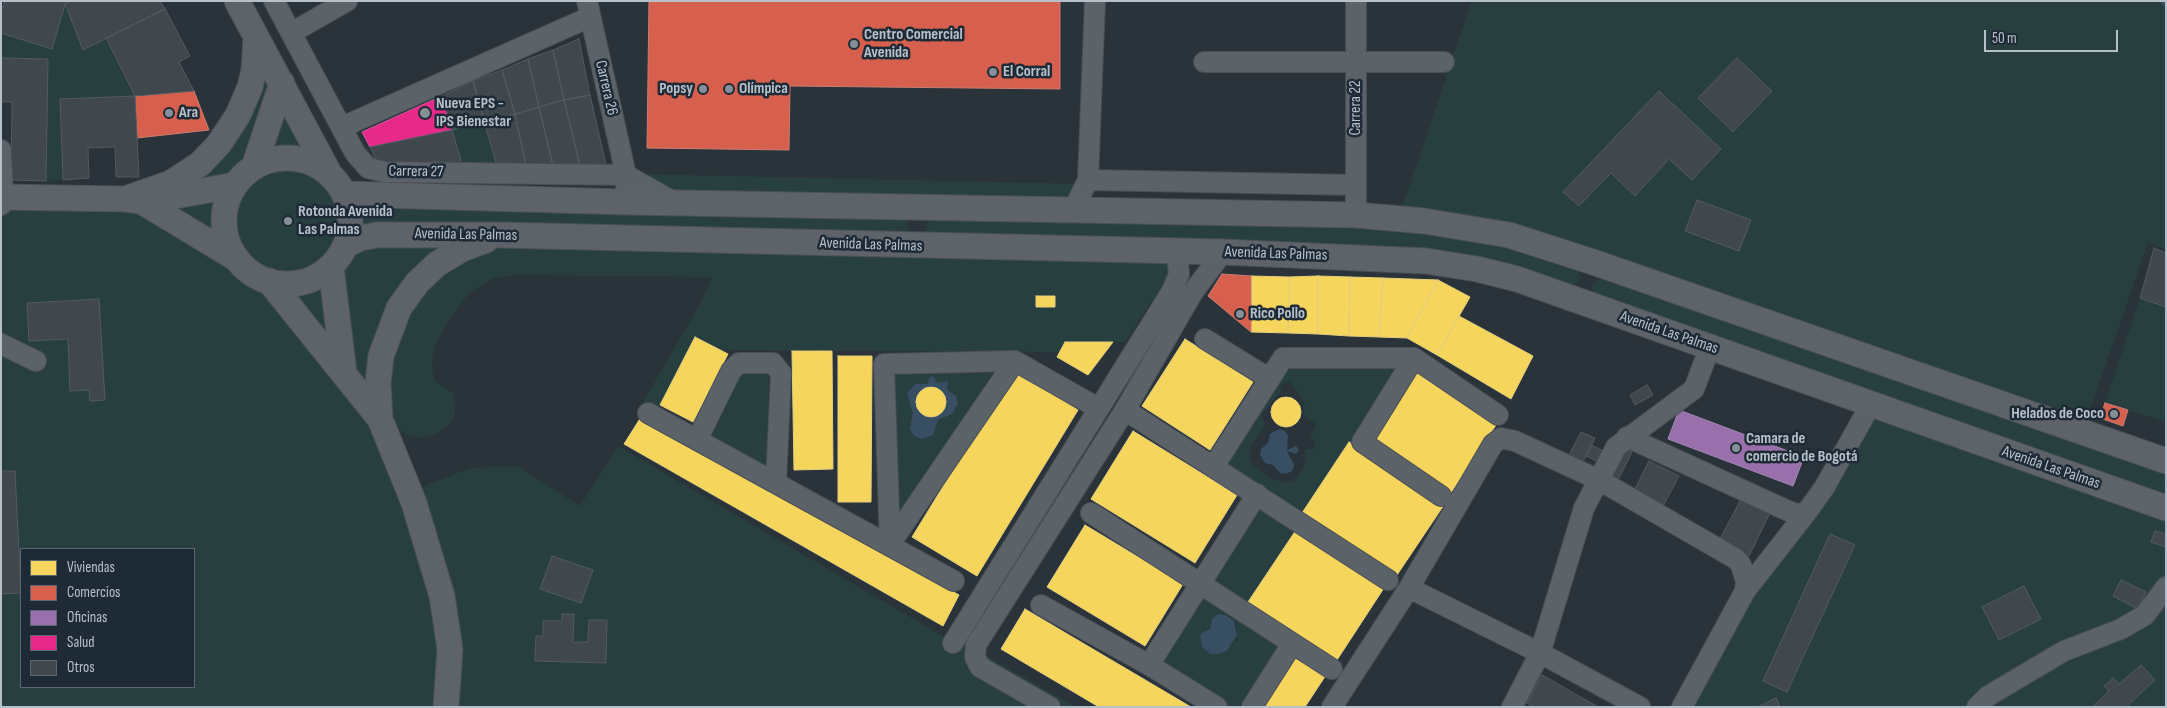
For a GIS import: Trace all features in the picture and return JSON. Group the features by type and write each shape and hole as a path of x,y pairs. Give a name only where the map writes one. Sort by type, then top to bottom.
{"main road":[{"path":"237,1 329,173 345,194 350,208 351,222 346,245 331,267 306,281 287,284 269,281 250,273 237,259 228,244 224,226 227,201 235,185 254,167 270,160 290,158 313,163 329,173"},
{"path":"134,201 171,183 200,164 219,144 238,115 250,87 254,70 256,38"},
{"path":"254,167 282,83"},
{"path":"2,200 134,201 235,185"},
{"path":"345,194 626,202 1356,215 1424,221 1509,235 1593,262 2166,460"},
{"path":"134,201 237,259"},
{"path":"914,207 922,246"},
{"name":"Avenida Las Palmas","path":"346,245 367,236 382,234 500,235 1223,252 1426,260 1477,269 1517,280 2166,508"},
{"path":"380,419 378,383 381,356 391,324 404,301 417,283 437,264 462,249 500,235"},
{"path":"1578,301 1593,262"},
{"path":"331,267 344,373"},
{"path":"269,281 380,419 414,503 442,596 450,649 446,707"}],"street":[{"name":"Carrera 27","path":"274,1 361,161 376,171 626,175"},
{"path":"291,33 347,1"},
{"path":"1073,210 1088,180 1094,1"},
{"name":"Carrera 22","path":"1356,1 1356,215"},
{"path":"342,127 588,9"},
{"name":"Carrera 26","path":"588,9 626,175 626,202"},
{"path":"1204,62 1444,62"},
{"path":"1,150 2,200"},
{"path":"626,175 674,202"},
{"path":"1088,180 1356,185"},
{"path":"1088,180 1103,210"},
{"path":"953,643 1172,291 1179,274 1176,252"},
{"path":"1050,707 980,668 975,657 976,645 1125,410 1193,292 1223,252"},
{"path":"1205,339 1270,379"},
{"path":"1,344 36,361"},
{"path":"1512,707 1540,653 1584,508 1616,448 1627,437 1694,390 1710,347"},
{"path":"1214,466 1283,358 1414,358 1498,415"},
{"path":"1414,358 1362,442 1441,496"},
{"path":"890,544 884,364 1015,361 1098,408"},
{"path":"890,544 1015,361"},
{"path":"697,440 731,371 739,363 773,363 781,373 776,483"},
{"path":"1682,707 1745,591 1824,488 1871,404"},
{"path":"1125,410 1388,580"},
{"path":"648,413 954,580"},
{"path":"1627,437 1786,510 1796,514 1806,513"},
{"path":"1332,707 1409,588 1493,444 1498,440 1515,441 1599,480 1736,559 1744,571 1745,591"},
{"path":"1149,664 1257,494"},
{"path":"1091,513 1332,669"},
{"path":"1977,707 1988,696 2064,651 2120,629 2145,615 2166,587"},
{"path":"1409,588 1540,653 1640,707"},
{"path":"1041,605 1149,664 1217,707"},
{"path":"1252,707 1292,644"}],"green space":[{"path":"1472,1 2166,1 2166,249 2148,243 2086,421 1402,208"},
{"path":"65,4 83,49 106,38 135,96 60,99 63,180 46,181 48,59 1,58 1,33"},
{"path":"264,71 271,84 246,160 231,175 189,184"},
{"path":"284,109 305,149 287,147 271,149"},
{"path":"484,121 497,166 463,167 452,130"},
{"path":"288,168 308,172 325,184 337,201 341,221 337,241 325,258 308,270 288,274 268,270 251,258 239,241 235,221 239,201 251,184 268,172"},
{"path":"639,174 1082,184 1072,200 679,192"},
{"path":"217,198 213,215 214,233 171,207"},
{"path":"1,206 133,210 231,268 245,282 263,290 371,424 416,544 431,598 439,649 435,707 1,707"},
{"path":"360,207 904,218 909,226 907,232 363,225"},
{"path":"931,219 1356,227 1422,231 1505,245 1578,270 1580,279 1578,283 1571,285 929,234 926,224"},
{"path":"448,245 367,387 354,368 342,271 354,253 370,246"},
{"path":"501,246 1170,263 1171,275 1159,300 1152,300 1125,342 1065,342 1060,352 720,350 695,337 657,410 643,402 700,304 712,277 518,275 494,278 469,293 447,323 436,344 432,358 434,380 454,394 455,413 451,423 437,434 422,438 406,434 397,428 390,417 389,382 391,361 407,316 423,291 437,278 478,253","holes":["1036,296 1054,296 1054,307 1036,307"]},
{"path":"1603,278 2166,471 2166,497 1596,295 1592,288 1593,283"},
{"path":"323,285 329,337 293,294 309,292"},
{"path":"2140,298 2166,307 2166,422 2105,403"},
{"path":"1287,365 1402,365 1359,449 1349,443 1300,515 1222,465","holes":["1289,381 1305,405 1304,416 1316,424 1310,438 1315,440 1315,449 1304,449 1306,460 1304,467 1295,481 1286,483 1269,478 1252,464 1249,457 1252,444 1265,426 1262,414 1282,390 1280,385"]},
{"path":"739,370 769,371 767,470 708,437"},
{"path":"992,373 897,521 896,374"},
{"path":"1870,415 2166,519 2166,707 1691,707 1753,590"},
{"path":"618,446 946,638 987,656 1076,707 457,707 419,488 471,468 517,466 580,506"},
{"path":"1260,503 1297,528 1246,605 1210,581"},
{"path":"1203,592 1283,646 1244,707 1229,707 1158,662","holes":["1223,614 1231,617 1236,625 1237,638 1227,651 1221,654 1210,654 1202,647 1200,637 1209,629 1212,619"]}],"water":[{"path":"933,376 937,383 948,381 947,389 956,396 958,404 952,414 938,420 933,435 922,439 914,436 910,429 913,413 907,394 915,384 928,384 929,378","holes":["927,388 940,390 945,397 946,406 937,416 927,417 917,407 917,398"]},
{"path":"1279,429 1285,431 1288,436 1287,450 1296,446 1299,450 1296,454 1287,451 1294,465 1292,471 1286,474 1280,473 1273,465 1265,463 1260,455 1261,449 1268,443 1270,434"},
{"path":"1218,614 1226,615 1234,621 1237,635 1227,651 1210,654 1202,647 1200,637 1202,633 1210,629 1212,619"}],"building: Viviendas":[{"path":"1251,276 1289,277 1288,333 1251,332"},
{"path":"1318,276 1318,334 1288,333 1289,277"},
{"path":"1318,276 1350,277 1349,336 1318,334"},
{"path":"1350,277 1383,278 1379,337 1349,336"},
{"path":"1383,278 1438,280 1407,338 1379,337"},
{"path":"1438,280 1470,297 1437,355 1407,338"},
{"path":"1036,296 1055,296 1055,307 1036,307"},
{"path":"1459,316 1533,356 1511,399 1437,355"},
{"path":"695,337 728,354 693,422 660,405"},
{"path":"1185,339 1253,382 1210,450 1142,406"},
{"path":"1065,342 1113,342 1088,375 1057,357"},
{"path":"792,351 832,351 833,469 794,470"},
{"path":"838,356 872,356 871,502 838,502"},
{"path":"1418,369 1498,422 1450,494 1369,441"},
{"path":"1014,371 1078,410 977,576 912,537"},
{"path":"931,387 937,388 945,396 945,408 937,416 931,417 925,416 917,408 916,402 917,396 925,388"},
{"path":"1286,397 1297,401 1301,412 1297,423 1286,427 1275,423 1271,412 1275,401"},
{"path":"641,417 959,595 943,626 624,444"},
{"path":"1133,431 1237,495 1195,563 1091,499"},
{"path":"1349,442 1444,505 1397,575 1302,513"},
{"path":"1085,525 1183,584 1145,646 1047,587"},
{"path":"1296,530 1384,588 1337,660 1248,602"},
{"path":"1025,609 1191,707 1099,707 1001,649"},
{"path":"1297,653 1328,672 1305,707 1262,707"}],"building: Comercios":[{"name":"Centro Comercial Avenida","path":"649,1 1060,1 1060,89 790,86 789,150 647,148"},
{"name":"Ara","path":"194,91 209,130 137,138 135,96"},
{"name":"Rico Pollo","path":"1222,274 1251,276 1251,332 1208,296"},
{"name":"Helados de Coco","path":"2105,403 2128,410 2123,426 2100,418"}],"building: Oficinas":[{"name":"Camara de comercio de Bogotá","path":"1679,410 1804,457 1793,486 1668,439"}],"building: Salud":[{"name":"Nueva EPS - IPS Bienestar","path":"442,96 452,130 370,147 362,132"}],"building: Otros":[{"path":"5,1 66,1 52,49 1,33 1,12"},
{"path":"70,1 160,1 165,9 83,50 65,4"},
{"path":"165,9 190,56 179,62 194,91 135,96 106,38"},
{"path":"579,39 590,95 564,100 553,50"},
{"path":"553,50 564,100 539,107 528,59"},
{"path":"1,58 48,59 46,181 11,180 12,102 1,102"},
{"path":"1737,58 1772,91 1733,132 1698,98"},
{"path":"528,59 539,107 515,114 502,70"},
{"path":"502,70 515,114 484,121 473,81"},
{"path":"473,81 484,121 452,130 442,96"},
{"path":"1659,91 1721,149 1692,180 1669,159 1635,196 1611,173 1579,206 1563,192"},
{"path":"590,95 606,165 580,166 564,100"},
{"path":"135,96 139,177 116,177 115,147 88,148 89,178 63,180 60,99"},
{"path":"564,100 580,166 553,166 539,107"},
{"path":"539,107 553,166 526,166 515,114"},
{"path":"515,114 526,166 497,166 484,121"},
{"path":"452,130 463,167 377,162 370,147"},
{"path":"1697,200 1751,220 1739,251 1685,231"},
{"path":"2154,248 2166,253 2166,307 2140,298"},
{"path":"99,299 105,400 90,401 89,390 70,391 68,339 29,341 27,303"},
{"path":"1647,385 1653,395 1635,405 1630,395"},
{"path":"1581,432 1595,438 1582,464 1568,457"},
{"path":"1591,445 1616,457 1621,447 1632,452 1616,484 1606,479 1611,468 1586,456"},
{"path":"1649,461 1679,476 1662,508 1633,493"},
{"path":"1,471 15,471 20,593 1,594"},
{"path":"1741,499 1770,513 1749,556 1719,541"},
{"path":"2155,531 2166,534 2166,547 2151,542"},
{"path":"1830,534 1855,545 1787,692 1763,681"},
{"path":"552,556 593,570 581,603 540,589"},
{"path":"2121,580 2146,592 2138,609 2113,596"},
{"path":"2024,586 2041,619 1999,640 1982,607"},
{"path":"562,614 574,614 573,642 588,642 589,620 607,620 606,663 535,661 536,636 543,636 543,621 562,621"},
{"path":"2141,665 2155,680 2126,707 2092,707 2109,691 2104,686 2113,678 2119,684"},
{"path":"1542,675 1598,707 1534,707 1527,703"},
{"path":"1776,698 1780,707 1758,707"}],"waterway":[{"path":"2163,1 2166,4"}],"place":[{"name":"Centro Comercial Avenida","path":"854,44"},
{"name":"El Corral","path":"993,72"},
{"name":"Popsy","path":"703,89"},
{"name":"Olímpica","path":"729,89"},
{"name":"Ara","path":"169,113"},
{"name":"Nueva EPS - IPS Bienestar","path":"425,113"},
{"name":"Rotonda Avenida Las Palmas","path":"288,221"},
{"name":"Rico Pollo","path":"1240,314"},
{"name":"Helados de Coco","path":"2114,414"},
{"name":"Camara de comercio de Bogotá","path":"1736,448"}]}
